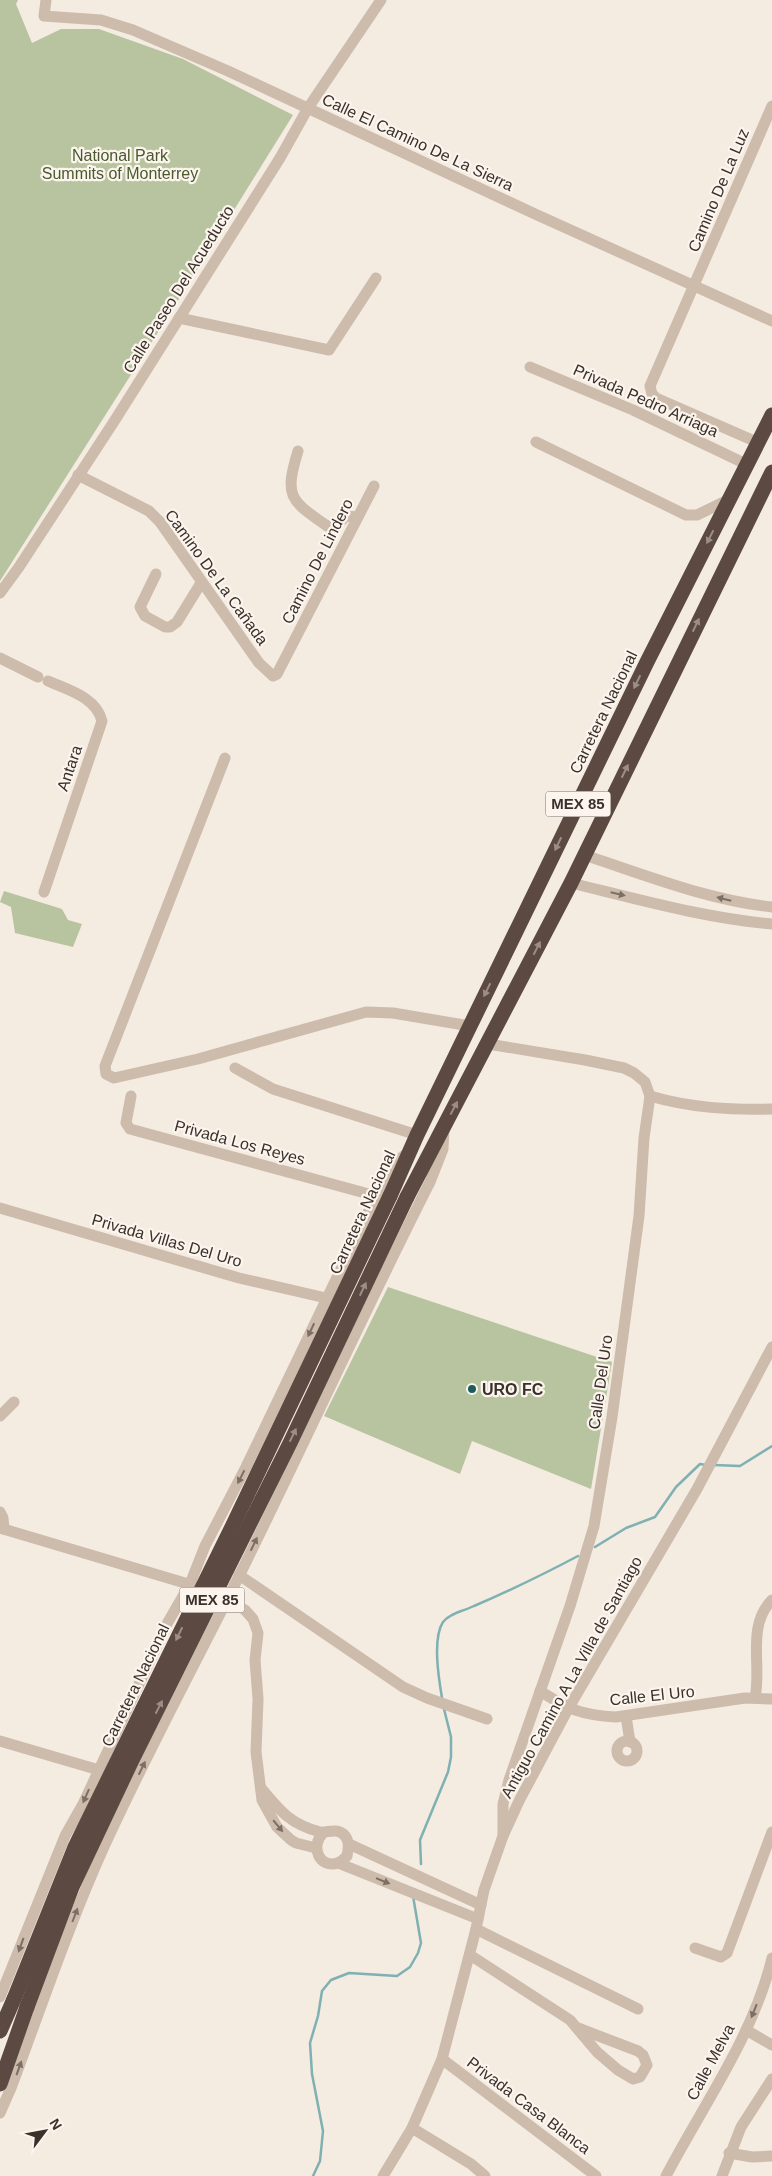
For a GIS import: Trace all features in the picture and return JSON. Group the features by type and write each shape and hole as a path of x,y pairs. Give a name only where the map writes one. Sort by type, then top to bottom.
{"highway":[{"name":"Carretera Nacional","path":"0,2031 75,1847 232,1527 383,1196 410,1152 647,662 772,415"},
{"name":"Carretera Nacional","path":"0,2084 13,2001 72,1887 132,1760 290,1442 407,1197 571,883 772,472"}],"street":[{"name":"Calle El Camino De La Sierra","path":"46,0 44,16 101,20 133,30 221,68 772,321"},
{"name":"Calle Paseo Del Acueducto","path":"0,593 19,567 280,158 308,108 381,0"},
{"name":"Camino De La Luz","path":"759,442 656,398 650,390 651,380 772,106"},
{"path":"178,318 329,350 335,344 376,278"},
{"name":"Privada Pedro Arriaga","path":"530,367 633,410 748,465"},
{"path":"536,442 686,515 696,515 730,499"},
{"path":"298,451 290,477 293,497 299,506 327,526 339,523 346,516 357,517"},
{"name":"Camino De La Cañada","path":"78,475 149,511 160,522 259,663 274,676"},
{"name":"Camino De Lindero","path":"274,676 374,486"},
{"path":"156,574 140,607 145,616 165,627 170,627 177,622 201,583"},
{"name":"Antara","path":"0,658 89,700 100,713 102,721 44,892"},
{"path":"225,758 105,1066 106,1074 114,1078 198,1059 366,1012 393,1013 470,1026"},
{"path":"584,855 693,891 772,908"},
{"path":"571,883 686,910 740,921 772,924"},
{"path":"686,910 693,891"},
{"path":"488,1044 624,1068 645,1082 650,1096 698,1107 734,1110 772,1109"},
{"path":"235,1068 274,1089 417,1135"},
{"name":"Privada Los Reyes","path":"131,1096 126,1123 130,1130 383,1196"},
{"name":"Calle Del Uro","path":"503,1836 503,1804 509,1780 570,1606 594,1526 612,1417 639,1216 644,1138 650,1096"},
{"name":"MEX 85","path":"0,2113 75,1915 103,1849 204,1641 245,1564 328,1389 440,1161 443,1149 444,1126"},
{"name":"MEX 85","path":"13,2001 58,1852 99,1770 168,1622 190,1584 205,1546 246,1467 326,1298 383,1196"},
{"name":"Privada Villas Del Uro","path":"0,1208 239,1278 326,1298"},
{"name":"Antiguo Camino A La Villa de Santiago","path":"383,2176 412,2128 442,2059 470,1955 486,1883 503,1836 519,1801 568,1709 707,1470 772,1348"},
{"path":"0,1416 14,1402"},
{"path":"0,1512 4,1518 2,1529 190,1584"},
{"name":"MEX 85","path":"205,1546 214,1560 221,1564 229,1567 245,1564"},
{"path":"239,1575 403,1687 437,1702 487,1719"},
{"name":"MEX 85","path":"190,1584 227,1600"},
{"path":"227,1600 245,1610 253,1619 258,1632 255,1660 258,1699 256,1752 260,1787 265,1807 277,1827 296,1843 316,1848"},
{"path":"750,1698 757,1669 759,1621 772,1600"},
{"name":"MEX 85","path":"168,1622 174,1617 190,1615 202,1625 205,1633 204,1641"},
{"name":"Calle El Uro","path":"540,1691 568,1709 598,1716 626,1716 750,1698 772,1699"},
{"path":"626,1716 630,1742"},
{"path":"0,1741 99,1770"},
{"path":"260,1787 286,1817 297,1824 323,1833 339,1832 346,1837 349,1844 347,1856 338,1863"},
{"path":"695,1948 721,1957 727,1953 772,1832"},
{"path":"323,1833 316,1842 316,1848 320,1858 328,1863 338,1863 477,1924 638,2009"},
{"path":"349,1844 481,1905"},
{"path":"470,1955 541,2000 578,2028 597,2052 608,2062 633,2079 640,2077 646,2065 643,2054 578,2028"},
{"name":"Calle Melva","path":"666,2176 746,2030 768,1977 772,1958"},
{"path":"746,2030 772,2045"},
{"name":"Privada Casa Blanca","path":"442,2059 596,2176"},
{"path":"722,2176 729,2154 750,2110 772,2079"},
{"path":"412,2128 471,2164 486,2176"},
{"path":"729,2154 752,2157 772,2156"}],"green space":[{"name":"National Park Summits of Monterrey","path":"0,0 18,0 16,4 32,43 61,29 99,29 183,59 293,115 0,581"},
{"path":"4,891 62,909 68,920 82,924 73,947 15,933 11,907 0,902"},
{"name":"URO FC","path":"388,1287 612,1362 591,1489 472,1441 460,1474 324,1416"}],"waterway":[{"path":"714,1465 740,1466 772,1446"},
{"path":"595,1547 626,1528 655,1517 676,1487 700,1464 706,1465"},
{"path":"442,1698 437,1649 443,1622 453,1614 470,1608 578,1556"},
{"path":"421,1864 420,1840 448,1772 451,1757 451,1737 444,1709"},
{"path":"313,2176 320,2161 323,2131 312,2074 310,2043 318,2016 322,1991 331,1980 349,1973 397,1976 410,1967 421,1943 413,1896"}],"place":[{"name":"URO FC","path":"472,1389"}]}
